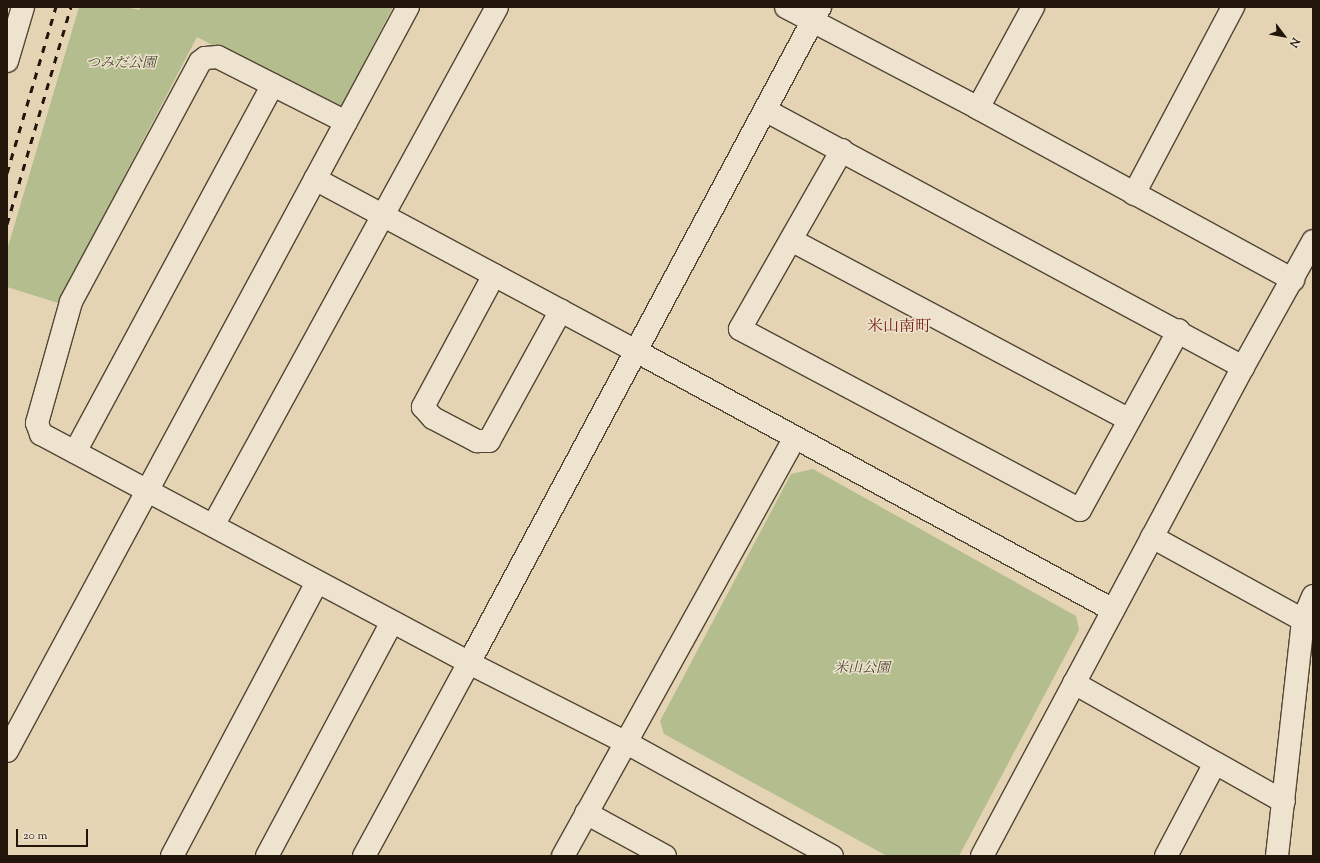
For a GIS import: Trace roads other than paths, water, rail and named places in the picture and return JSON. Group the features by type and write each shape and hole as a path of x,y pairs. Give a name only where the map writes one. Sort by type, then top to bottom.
{"street":[{"path":"7,61 23,7"},
{"path":"7,751 408,7"},
{"path":"214,524 497,7"},
{"path":"786,7 816,14 978,108 1292,280"},
{"path":"1134,194 1233,7"},
{"path":"978,108 1026,10"},
{"path":"364,856 469,663 816,14"},
{"path":"346,122 218,57 205,58 189,83 71,302 38,423 41,434 214,524 317,582 469,663 627,743 832,856"},
{"path":"75,452 273,85"},
{"path":"765,110 1179,330 1243,367"},
{"path":"842,150 740,329 1080,510 1179,330"},
{"path":"314,179 561,310 794,439 1113,610"},
{"path":"791,240 1129,420"},
{"path":"982,856 1243,367 1292,280 1312,248"},
{"path":"494,275 423,406 433,418 477,441 489,442 561,310"},
{"path":"563,856 627,743 794,439"},
{"path":"1152,537 1302,620"},
{"path":"172,856 317,582"},
{"path":"1277,856 1284,802 1302,620 1313,596"},
{"path":"267,856 392,622"},
{"path":"1074,683 1284,802"},
{"path":"1166,856 1215,763"},
{"path":"586,813 665,856"}],"railway":[{"path":"7,173 56,7"},
{"path":"7,224 71,7"}],"district":[{"name":"米山南町","path":"899,328"}],"park label":[{"name":"つみだ公園","path":"121,64"},
{"name":"米山公園","path":"862,669"}]}
